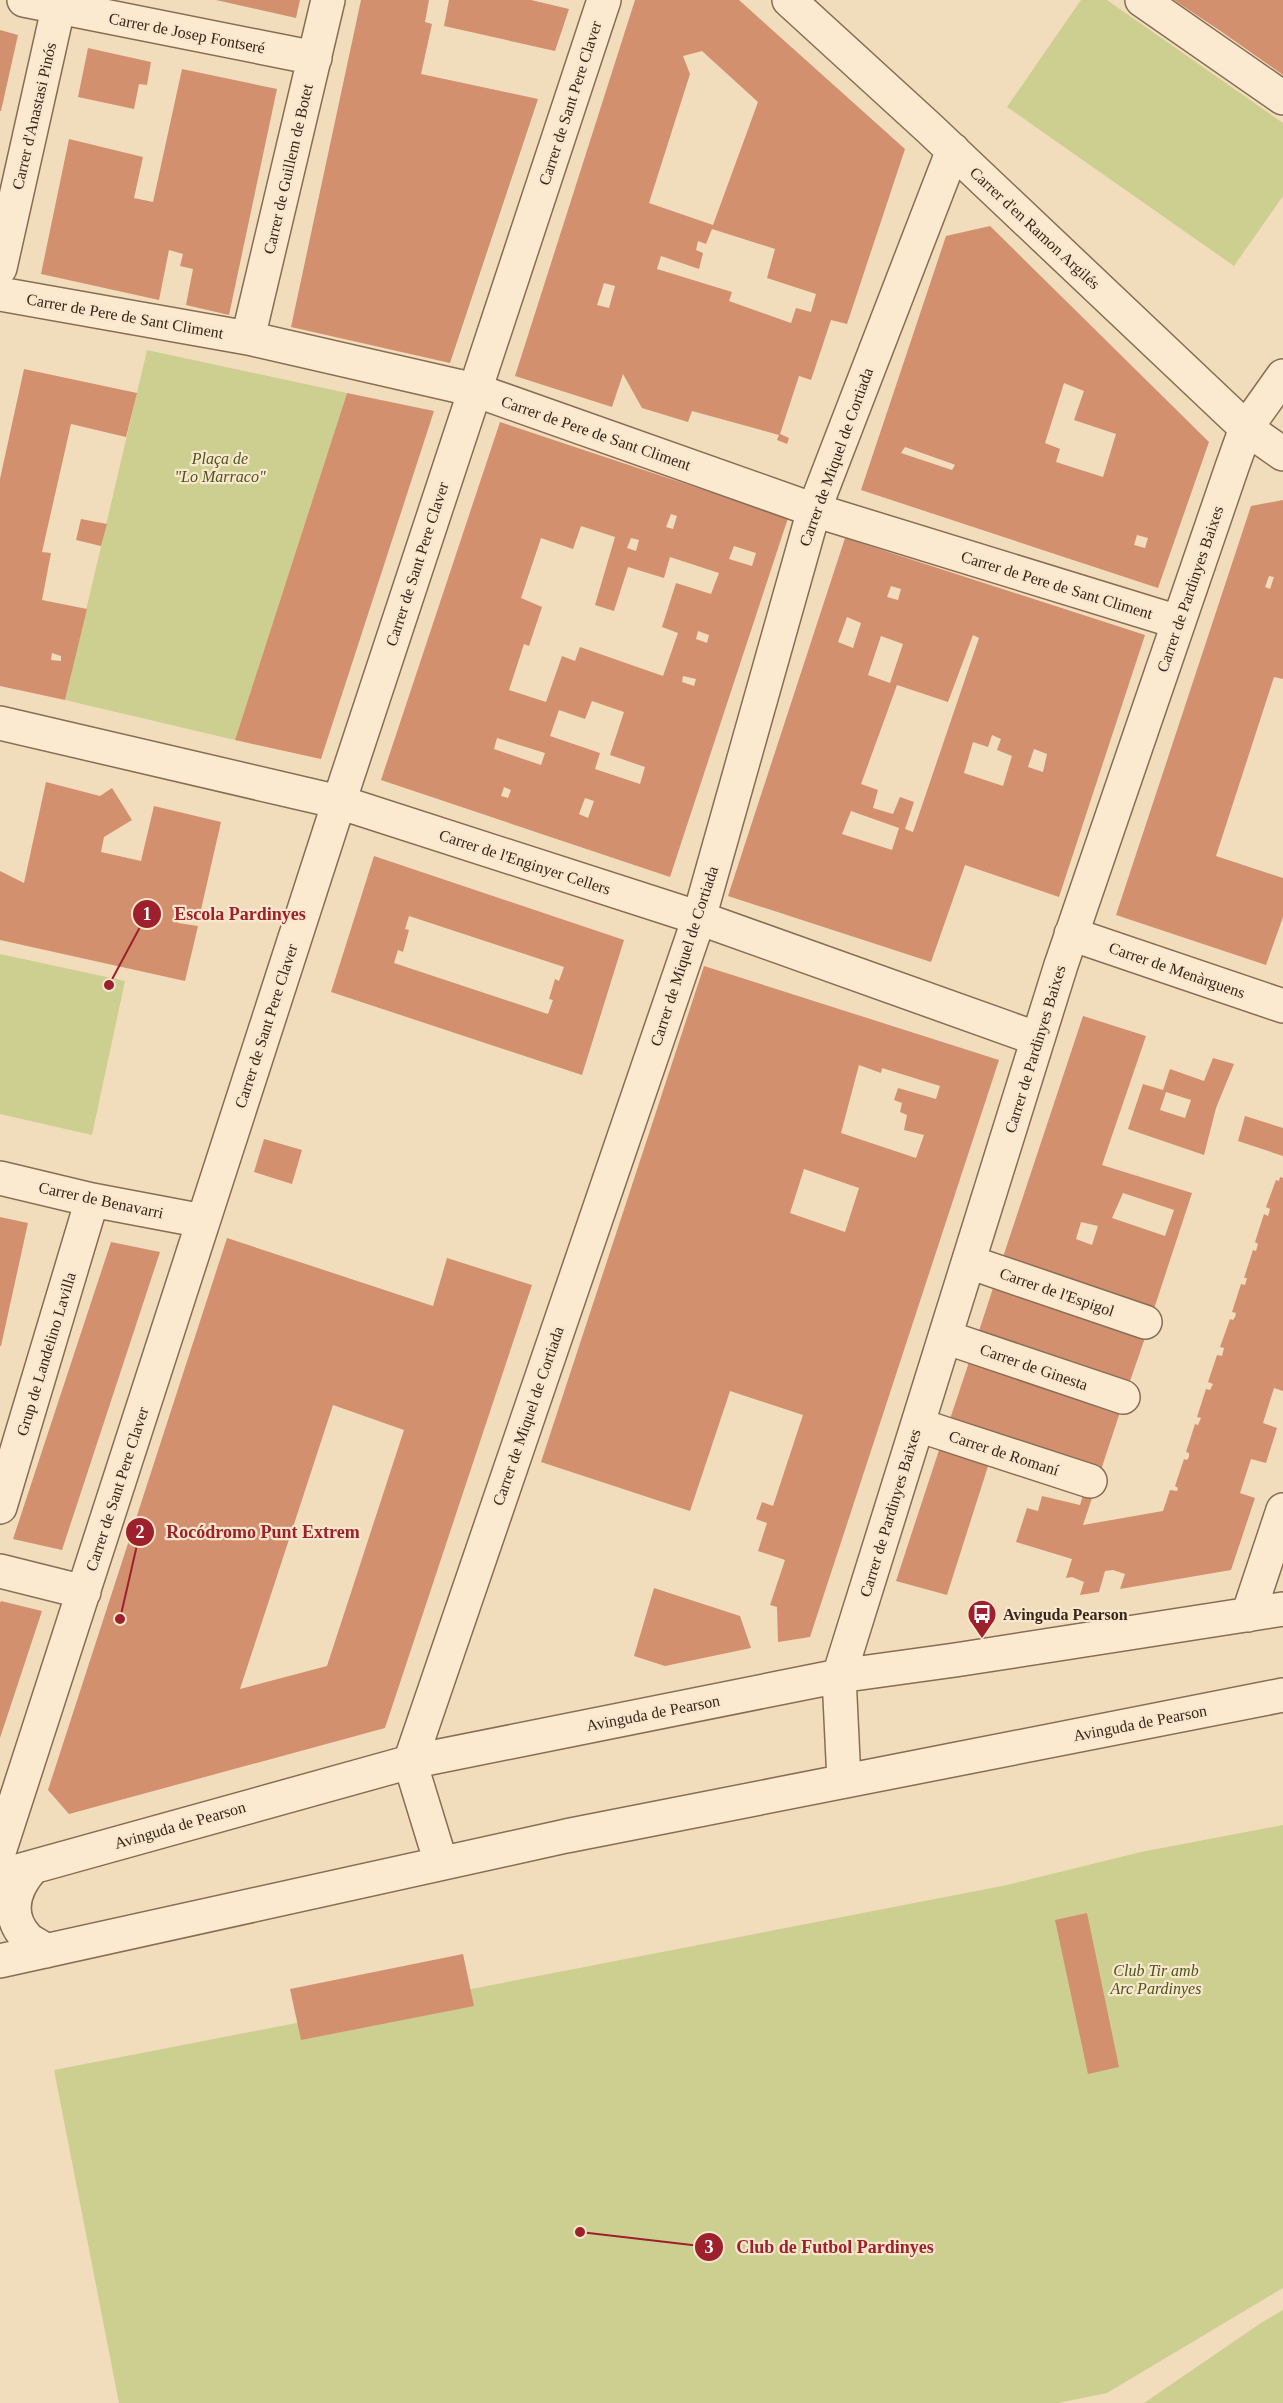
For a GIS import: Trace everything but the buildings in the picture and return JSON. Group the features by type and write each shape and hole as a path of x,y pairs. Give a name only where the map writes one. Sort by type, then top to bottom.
{"street":[{"name":"Carrer de Josep Fontseré","path":"24,0 59,4 315,58"},
{"name":"Carrer de Guillem de Botet","path":"248,338 328,0"},
{"name":"Carrer de Sant Pere Claver","path":"0,1849 339,802 604,0"},
{"name":"Carrer d'en Ramon Argilés","path":"789,0 953,150 1246,428 1283,453"},
{"path":"1142,0 1283,98"},
{"name":"Carrer d'Anastasi Pinós","path":"0,268 59,4"},
{"name":"Carrer de Miquel de Cortiada","path":"410,1762 699,918 814,510 953,150"},
{"name":"Carrer de Pere de Sant Climent","path":"0,294 248,338 475,390 814,510 1178,622"},
{"name":"Carrer de Pardinyes Baixes","path":"839,1676 1071,934 1246,428 1283,375"},
{"name":"Carrer de l'Enginyer Cellers","path":"0,723 339,802 699,918 1038,1039"},
{"name":"Carrer de Menàrguens","path":"1071,934 1283,1006"},
{"name":"Carrer de Benavarri","path":"0,1178 92,1200 203,1221"},
{"name":"Grup de Landelino Lavilla","path":"0,1507 92,1200"},
{"name":"Carrer de l'Espigol","path":"969,1262 1145,1322"},
{"name":"Carrer de Ginesta","path":"945,1336 1123,1397"},
{"name":"Carrer de Romaní","path":"918,1425 1090,1481"},
{"path":"1248,1615 1283,1510"},
{"path":"0,1571 84,1592"},
{"name":"Avinguda de Pearson","path":"0,1876 410,1762 839,1676 1283,1609"},
{"path":"839,1676 844,1781"},
{"name":"Avinguda de Pearson","path":"0,1961 566,1836 1283,1695"},
{"path":"410,1762 441,1863"},
{"path":"33,1867 23,1878 15,1894 15,1918 26,1937 46,1950"}],"green space":[{"path":"1081,0 1107,0 1283,123 1283,196 1234,266 1007,107"},
{"name":"Plaça de \"Lo Marraco\"","path":"147,350 347,393 235,740 65,700"},
{"path":"0,954 125,981 92,1135 0,1114"},
{"name":"Club Tir amb Arc Pardinyes","path":"1283,1825 1283,2288 1107,2393 1058,2403 119,2403 54,2070 1007,1885 1141,1852"},
{"path":"1283,2310 1283,2403 1144,2403 1261,2323"}],"place":[{"name":"Escola Pardinyes","path":"109,985"},
{"name":"Rocódromo Punt Extrem","path":"120,1619"},
{"name":"Avinguda Pearson","path":"982,1640"},
{"name":"Club de Futbol Pardinyes","path":"580,2232"}]}
